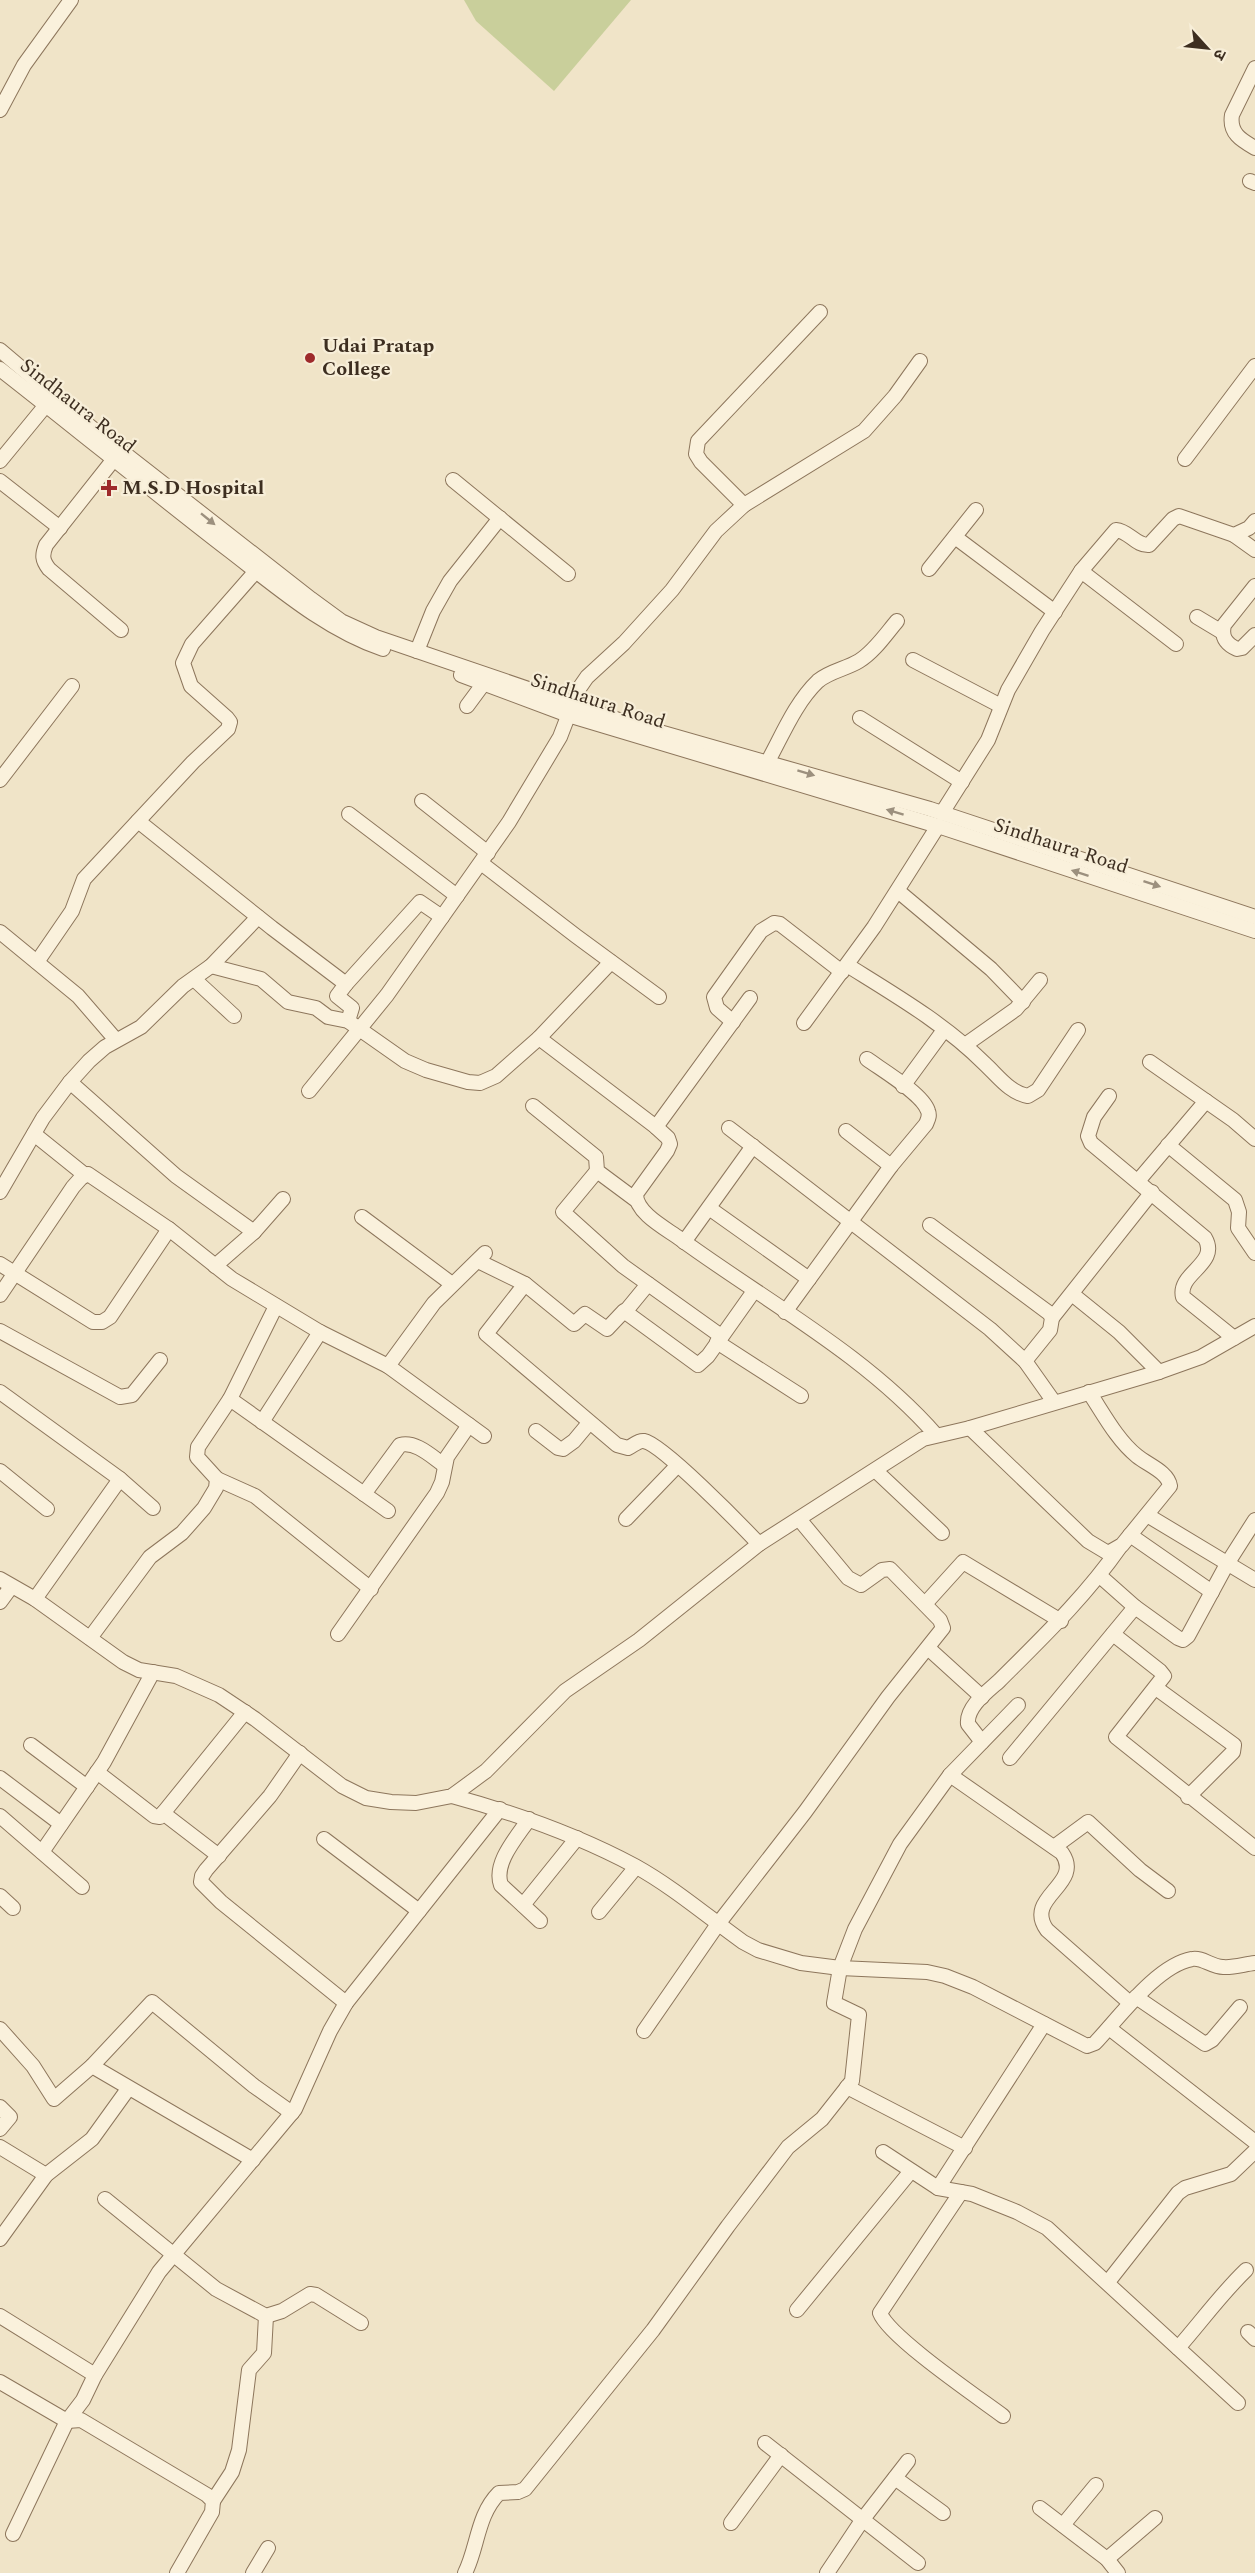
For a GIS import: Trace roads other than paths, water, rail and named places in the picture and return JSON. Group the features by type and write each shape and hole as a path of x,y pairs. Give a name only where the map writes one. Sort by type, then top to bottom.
{"street":[{"path":"0,110 4,90 71,0"},
{"path":"1255,68 1232,115 1230,124 1235,134 1255,148"},
{"path":"744,505 701,462 696,454 698,441 820,312"},
{"path":"0,350 92,428 341,621 376,637 570,709 628,723 766,763 1255,917"},
{"path":"309,1090 387,995 485,858 554,748 570,709 587,677 624,643 665,598 716,531 744,505 864,431 895,396 920,361"},
{"path":"1185,459 1255,366"},
{"name":"Sindhaura Road","path":"0,369 256,571 332,627 350,636 484,683 940,819 1255,931"},
{"path":"0,461 46,405"},
{"path":"114,459 46,545 42,555 44,563 121,630"},
{"path":"453,480 568,574"},
{"path":"0,481 60,528"},
{"path":"929,568 976,510"},
{"path":"804,1023 898,891 988,740 1001,706 1055,612 1081,571 1116,531 1128,534 1143,545 1149,545 1173,519 1179,516 1234,535 1255,550"},
{"path":"417,651 443,592 500,518"},
{"path":"1234,535 1249,528 1255,521"},
{"path":"955,537 1055,612"},
{"path":"37,962 72,911 84,879 192,762 228,729 230,722 227,718 191,686 183,663 192,644 256,571"},
{"path":"1081,571 1176,644"},
{"path":"1222,632 1224,625 1255,586"},
{"path":"1197,617 1222,632 1227,643 1236,649 1242,648 1255,635"},
{"path":"766,763 794,715 818,682 867,655 897,621"},
{"path":"913,660 1001,706"},
{"path":"467,706 484,683"},
{"path":"0,780 72,686"},
{"path":"860,718 962,782"},
{"path":"422,801 485,858 611,962 659,997"},
{"path":"350,814 457,896"},
{"path":"138,821 346,984"},
{"path":"898,891 991,969 1023,1002"},
{"path":"348,1021 352,1008 336,996 420,902 442,917"},
{"path":"0,1192 33,1134 70,1082 105,1047 141,1027 211,966 258,917"},
{"path":"733,1022 717,1008 714,997 761,930 768,925 780,924 844,968 907,1003 965,1045 1016,1092 1028,1096 1038,1090 1078,1030"},
{"path":"0,932 78,996 116,1040"},
{"path":"211,966 261,979 288,1002 316,1008 328,1017 348,1021 405,1061 426,1070 468,1082 480,1083 496,1076 539,1038 611,962"},
{"path":"194,979 234,1016"},
{"path":"965,1045 1023,1002 1040,980"},
{"path":"656,1127 750,998"},
{"path":"903,1086 944,1030"},
{"path":"539,1038 668,1138 670,1144 667,1151 640,1186 636,1200"},
{"path":"784,1312 850,1220 917,1136 929,1116 928,1109 921,1099 867,1059"},
{"path":"1150,1062 1255,1139"},
{"path":"70,1082 176,1176 254,1232"},
{"path":"1109,1096 1094,1117 1088,1136 1092,1143 1190,1223 1209,1244 1209,1252 1204,1262 1181,1291 1183,1297 1234,1338"},
{"path":"1138,1180 1206,1101"},
{"path":"533,1106 596,1157 597,1171 563,1212 623,1266 719,1339 801,1396"},
{"path":"729,1128 990,1329 1026,1361 1054,1402"},
{"path":"846,1131 891,1166"},
{"path":"33,1134 85,1175 92,1176 169,1229 232,1279 320,1332 388,1366 484,1436"},
{"path":"1168,1145 1235,1200 1239,1212 1238,1228 1255,1253"},
{"path":"684,1242 753,1146"},
{"path":"597,1171 636,1200 646,1213 684,1242 880,1378 936,1435"},
{"path":"0,1295 14,1271 73,1187 85,1175"},
{"path":"1026,1361 1050,1330 1052,1318 1152,1192"},
{"path":"215,1266 254,1232 283,1199"},
{"path":"709,1208 809,1279"},
{"path":"362,1218 452,1284"},
{"path":"930,1225 1041,1306 1052,1318"},
{"path":"0,1264 93,1322 102,1322 110,1317 169,1229"},
{"path":"388,1366 427,1311 482,1257 525,1284 574,1324 585,1314 607,1329 625,1312 648,1284"},
{"path":"525,1284 486,1334 622,1448 628,1448 641,1440 646,1441 677,1466 759,1544"},
{"path":"625,1312 698,1365 708,1356 754,1291"},
{"path":"1072,1294 1119,1332 1159,1372"},
{"path":"276,1306 230,1400 198,1447 197,1456 217,1479 255,1497 371,1589"},
{"path":"0,1602 6,1583 35,1599 123,1662 139,1670 190,1681 245,1712 342,1786 366,1798 416,1803 452,1796 486,1771 566,1691 639,1640 759,1544 923,1439 970,1428 1159,1372 1201,1357 1255,1326"},
{"path":"0,1331 120,1397 132,1395 160,1360"},
{"path":"262,1422 320,1332"},
{"path":"0,1392 120,1479 153,1508"},
{"path":"982,1742 968,1724 967,1718 982,1697 1061,1621 1100,1576 1170,1486 1169,1479 1133,1453 1089,1392"},
{"path":"230,1400 388,1511"},
{"path":"536,1431 558,1448 563,1449 574,1441 590,1423"},
{"path":"338,1634 437,1493 442,1482 447,1456 469,1425"},
{"path":"970,1428 1094,1546 1108,1553 1126,1540"},
{"path":"364,1494 400,1444 414,1445 444,1465"},
{"path":"626,1519 677,1466"},
{"path":"0,1471 47,1509"},
{"path":"876,1471 942,1533"},
{"path":"35,1599 120,1479"},
{"path":"90,1638 150,1557 182,1533 204,1508 216,1488 217,1479"},
{"path":"1147,1515 1255,1580"},
{"path":"644,2031 718,1924 805,1812 888,1696 940,1634 943,1624 899,1576 887,1568 865,1584 861,1585 848,1578 799,1520"},
{"path":"1100,1576 1135,1607 1183,1640 1188,1636 1227,1564 1255,1520"},
{"path":"1126,1540 1212,1592"},
{"path":"925,1604 963,1562 1061,1621"},
{"path":"1010,1758 1135,1607"},
{"path":"1113,1634 1164,1676 1118,1731 1116,1737 1188,1797 1255,1848"},
{"path":"928,1648 982,1697"},
{"path":"42,1852 98,1772 132,1715 153,1672"},
{"path":"1156,1688 1234,1744 1233,1752 1188,1797"},
{"path":"465,2573 483,2517 493,2499 499,2493 518,2492 525,2489 653,2330 788,2147 822,2119 852,2081 859,2015 834,2002 840,1968 855,1929 892,1857 912,1825 950,1775 1018,1705"},
{"path":"98,1772 154,1816 160,1817 245,1712"},
{"path":"31,1745 87,1786"},
{"path":"300,1753 270,1796 202,1876 201,1882 205,1888 346,2003"},
{"path":"950,1775 1005,1816 1054,1847 1066,1860 1062,1883 1041,1907 1039,1915 1041,1922 1047,1930 1133,2000 1205,2044 1212,2040 1240,2007"},
{"path":"0,1778 62,1824"},
{"path":"452,1796 500,1809 577,1838 636,1867 743,1942 758,1950 801,1963 840,1968 927,1972 945,1976 973,1987 1088,2046 1095,2043 1133,2000 1166,1972 1194,1958 1225,1967 1255,1963"},
{"path":"13,2534 67,2421 84,2400 95,2375 172,2254 292,2113 330,2031 346,2003 500,1809"},
{"path":"164,1813 219,1856"},
{"path":"0,1816 82,1887"},
{"path":"529,1820 504,1859 499,1878 501,1885 540,1921"},
{"path":"1054,1847 1088,1822 1140,1870 1168,1891"},
{"path":"523,1905 577,1838"},
{"path":"324,1839 419,1911"},
{"path":"599,1912 636,1867"},
{"path":"0,1896 14,1908"},
{"path":"0,2029 33,2066 54,2099 92,2066 152,2002 254,2086 292,2113"},
{"path":"938,2188 1044,2024"},
{"path":"1109,2028 1255,2142"},
{"path":"92,2066 253,2160"},
{"path":"847,2087 964,2148"},
{"path":"0,2239 46,2175 92,2139 128,2088"},
{"path":"0,2107 10,2117 0,2128"},
{"path":"0,2146 46,2175"},
{"path":"1108,2282 1178,2193 1185,2188 1231,2174 1255,2151"},
{"path":"883,2152 938,2188 972,2194 1035,2219 1108,2282 1238,2403"},
{"path":"797,2310 911,2171"},
{"path":"962,2192 880,2313 885,2321 928,2361 1003,2416"},
{"path":"105,2199 216,2289 266,2316 282,2311 310,2294 316,2295 361,2322"},
{"path":"1178,2348 1211,2311 1225,2290 1246,2271"},
{"path":"0,2316 95,2375"},
{"path":"177,2573 207,2521 213,2501 231,2472 239,2450 249,2370 264,2353 266,2316"},
{"path":"0,2382 67,2421 81,2420 207,2495 213,2501"},
{"path":"765,2443 918,2563"},
{"path":"731,2523 781,2455"},
{"path":"827,2573 863,2519 908,2461"},
{"path":"895,2478 943,2514"},
{"path":"1063,2525 1096,2485"},
{"path":"1040,2508 1107,2559 1118,2573"},
{"path":"1107,2559 1155,2518"},
{"path":"253,2573 268,2548"}],"place":[{"name":"Udai Pratap College","path":"310,358"},
{"name":"M.S.D Hospital","path":"109,488"}]}
